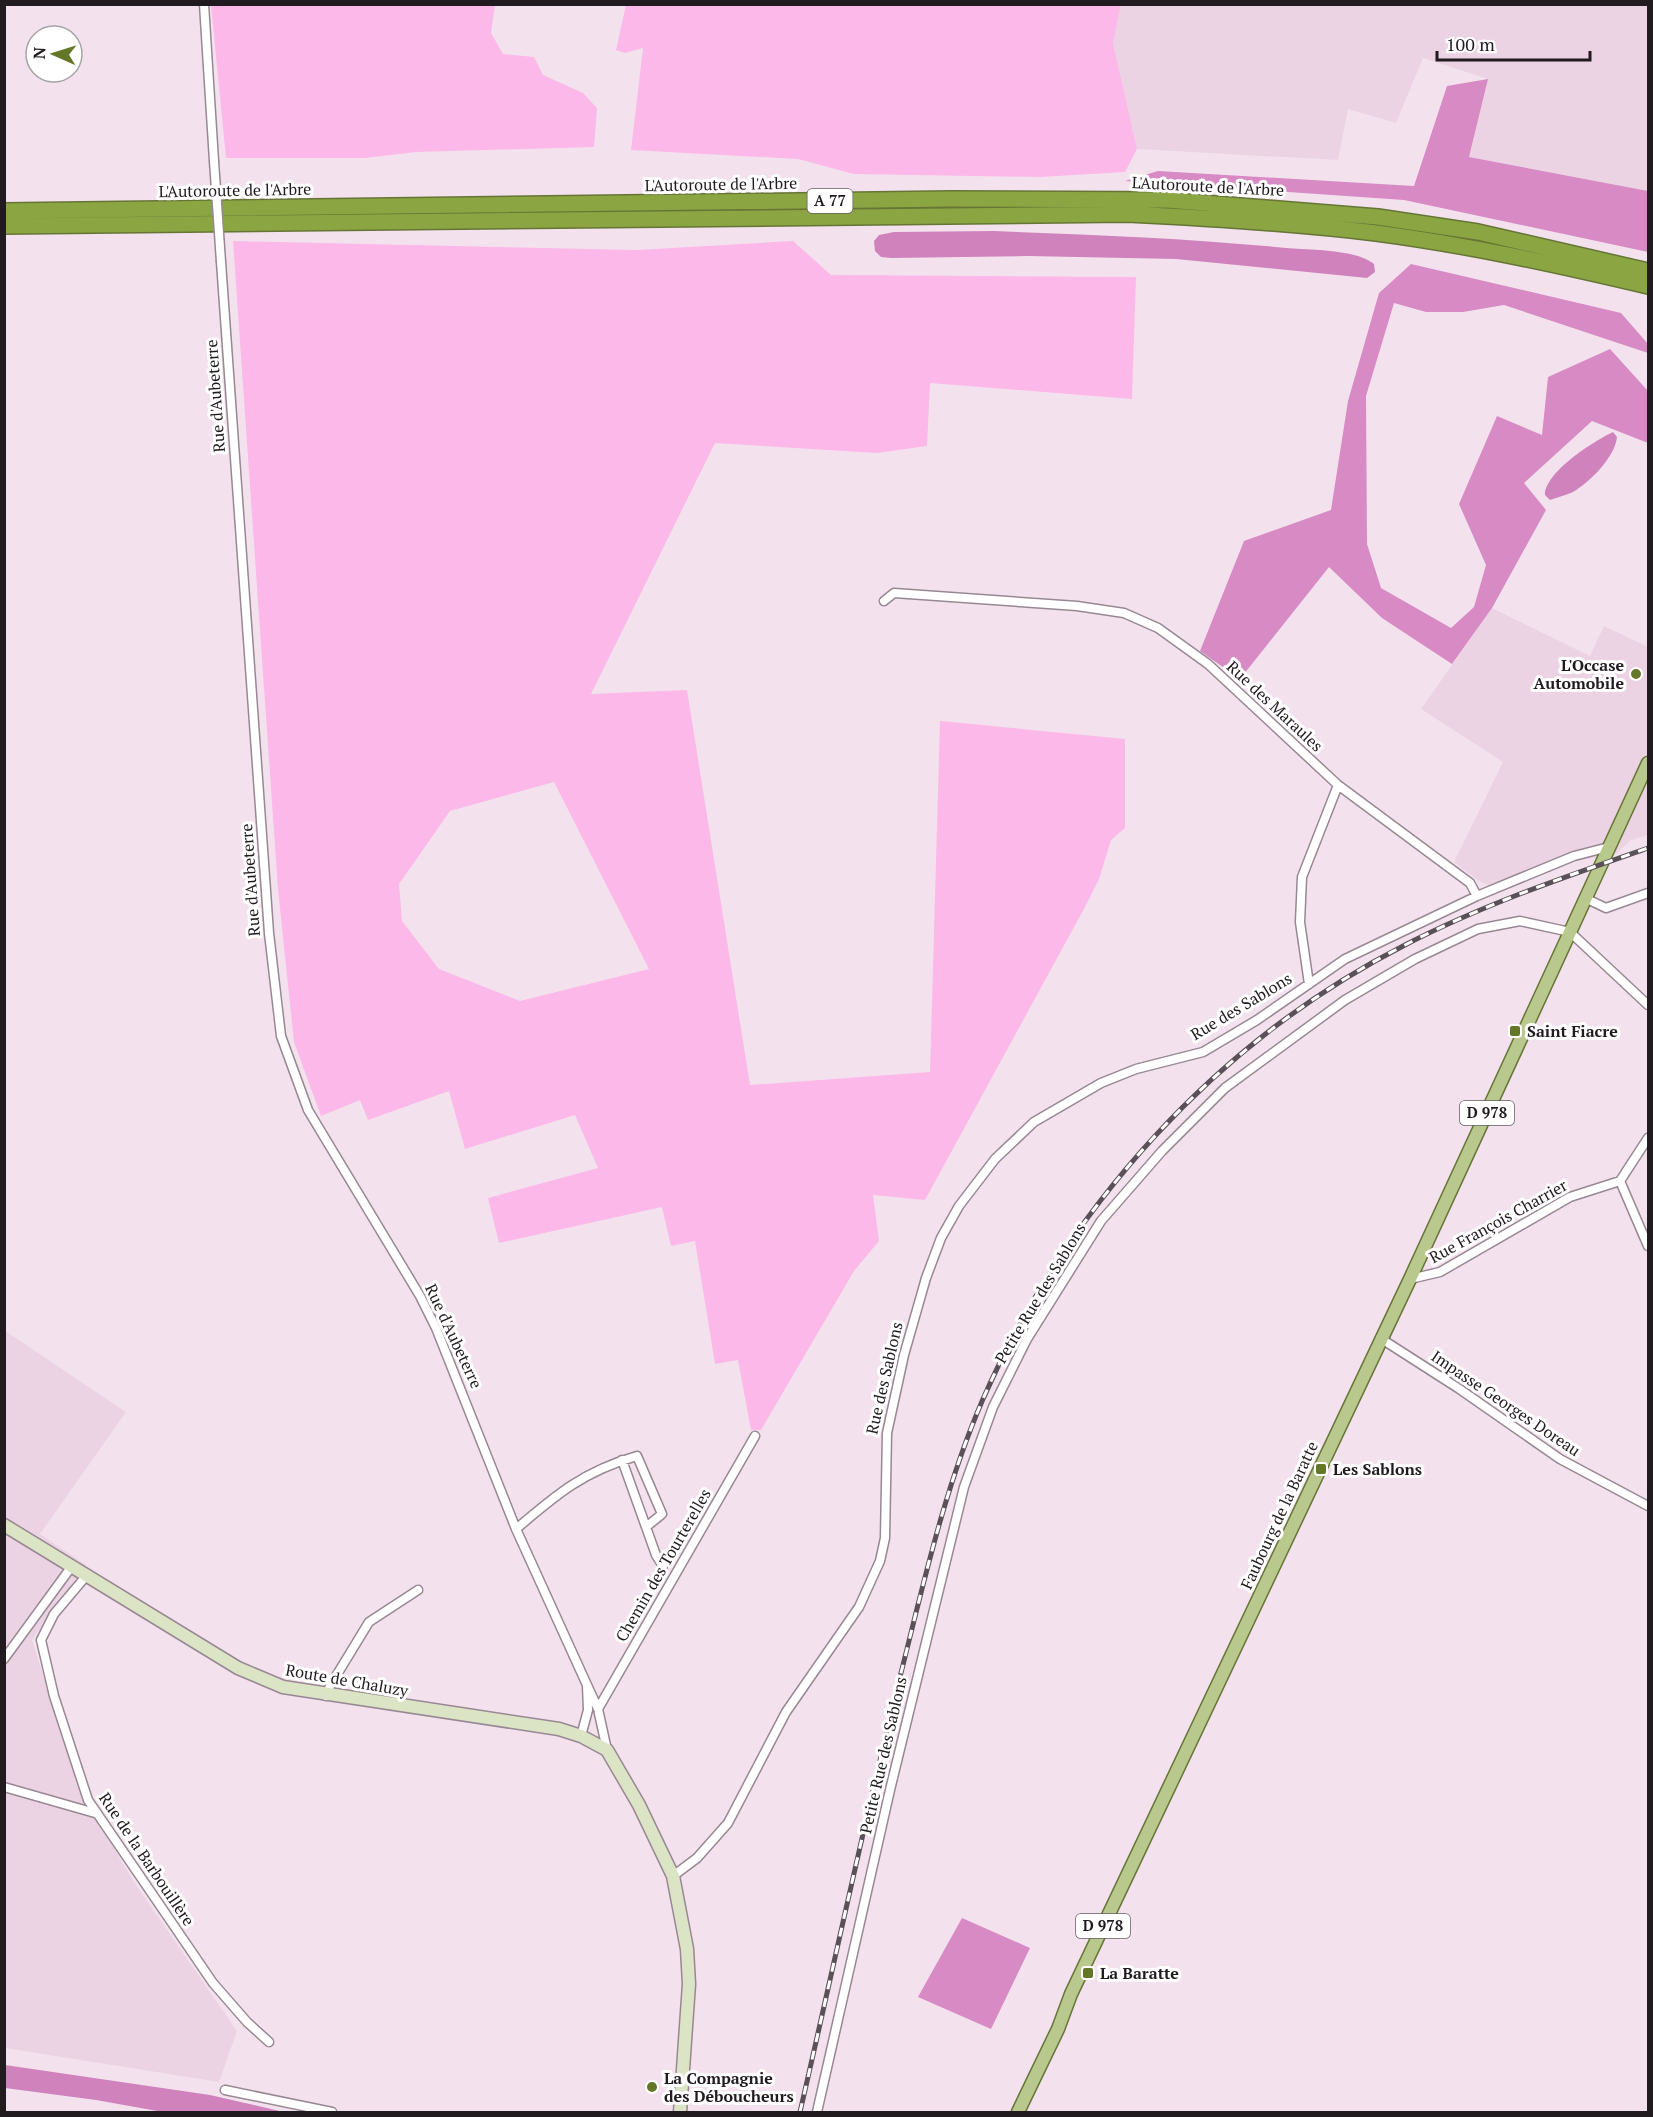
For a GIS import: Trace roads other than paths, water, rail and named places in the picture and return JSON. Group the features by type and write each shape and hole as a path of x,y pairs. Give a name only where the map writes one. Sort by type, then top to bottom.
{"highway":[{"name":"L'Autoroute de l'Arbre","path":"4,211 951,199 1167,200 1400,220 1489,234 1648,271"},
{"name":"L'Autoroute de l'Arbre","path":"4,226 1127,214 1276,223 1377,233 1473,248 1648,286"}],"main road":[{"name":"D 978","path":"1570,932 1648,763"},
{"name":"Faubourg de la Baratte","path":"1018,2112 1058,2029 1071,1994 1380,1338 1410,1279 1570,932"}],"street":[{"name":"Rue d'Aubeterre","path":"204,4 269,933 281,1036 308,1110 415,1287 436,1328 516,1529 598,1709 607,1750"},
{"name":"Rue des Maraules","path":"884,601 894,593 1077,606 1124,613 1158,628 1208,664 1338,784 1470,883 1477,896"},
{"path":"1309,984 1300,922 1302,877 1338,784"},
{"path":"1477,896 1574,856 1609,847"},
{"path":"1585,898 1606,908 1648,893"},
{"name":"Rue des Sablons","path":"673,1876 697,1858 728,1823 786,1712 859,1607 880,1561 887,1509 884,1466 889,1421 926,1278 941,1238 959,1206 995,1159 1034,1122 1101,1083 1136,1069 1203,1052 1345,959 1477,896"},
{"name":"Petite Rue des Sablons","path":"817,2112 893,1779 964,1487 993,1407 1027,1339 1101,1221 1162,1151 1226,1088 1345,1000 1415,959 1478,929 1520,921 1570,932"},
{"path":"1570,932 1648,1005"},
{"path":"1648,1138 1620,1181 1648,1246"},
{"name":"Rue François Charrier","path":"1410,1279 1440,1272 1570,1197 1620,1181"},
{"name":"Impasse Georges Doreau","path":"1380,1338 1458,1388 1560,1459 1648,1506"},
{"name":"Chemin des Tourterelles","path":"598,1709 755,1436"},
{"path":"516,1529 565,1487 622,1460 638,1456 662,1514 646,1527"},
{"path":"622,1460 656,1555 663,1566"},
{"name":"Route de Chaluzy","path":"4,1525 238,1668 284,1687 326,1696 559,1729 581,1736 607,1750"},
{"path":"4,1659 72,1566"},
{"name":"Rue de la Barbouillère","path":"87,1575 46,1626 42,1633 41,1649 54,1696 95,1813 213,1983 269,2042"},
{"path":"326,1696 369,1622 418,1590"},
{"name":"Rue d'Aubeterre","path":"581,1736 588,1710 587,1685"},
{"path":"607,1750 639,1805 673,1876 687,1949 689,1984 680,2112"},
{"path":"4,1787 95,1813"},
{"path":"225,2090 332,2112"}],"railway":[{"path":"800,2112 886,1735 946,1503 983,1399 1018,1328 1058,1260 1104,1196 1155,1136 1211,1080 1272,1029 1336,984 1434,930 1525,892 1648,848"}],"place":[{"name":"L'Occase Automobile","path":"1636,674"},
{"name":"Saint Fiacre","path":"1515,1031"},
{"name":"Les Sablons","path":"1321,1469"},
{"name":"La Baratte","path":"1088,1973"},
{"name":"La Compagnie des Déboucheurs","path":"652,2087"}]}
